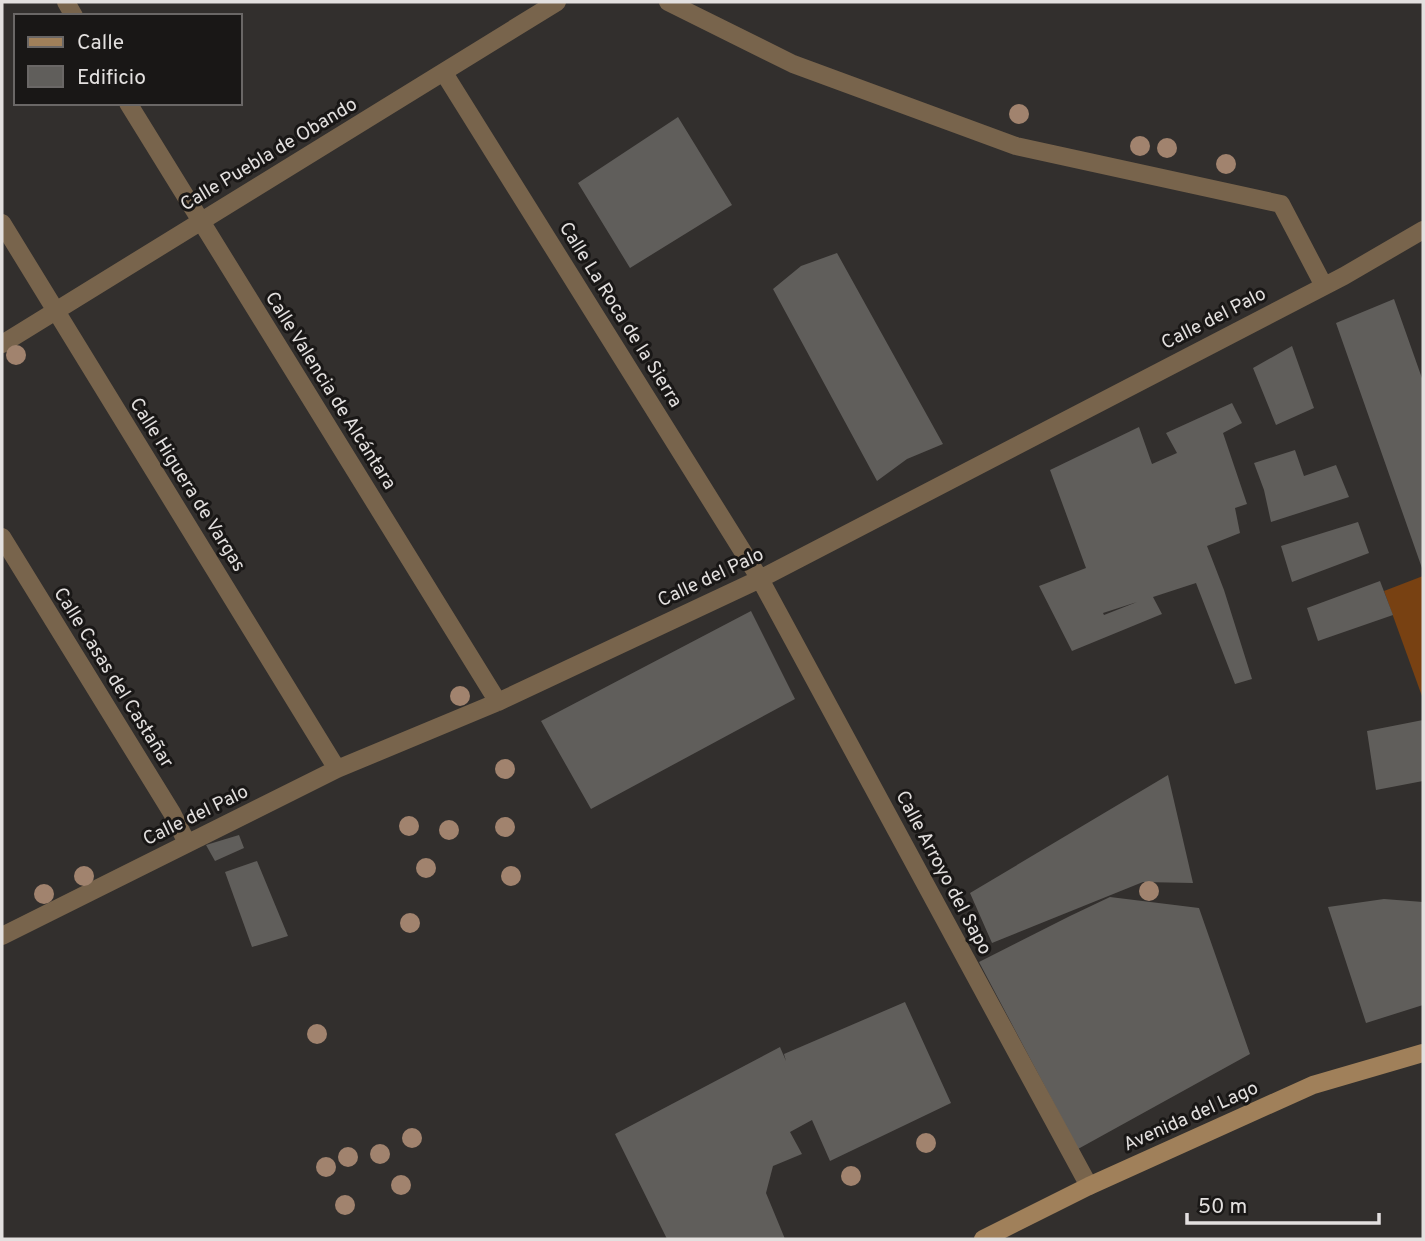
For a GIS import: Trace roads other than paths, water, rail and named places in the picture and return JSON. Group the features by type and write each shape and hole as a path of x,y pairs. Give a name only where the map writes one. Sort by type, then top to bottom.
{"street":[{"name":"Calle Puebla de Obando","path":"2,344 557,2"},
{"path":"668,2 793,64 1016,146 1281,204 1324,286"},
{"name":"Calle La Roca de la Sierra","path":"444,73 760,579"},
{"name":"Calle Valencia de Alcántara","path":"129,105 498,702"},
{"name":"Calle Higuera de Vargas","path":"2,223 337,769"},
{"name":"Calle del Palo","path":"2,936 337,769 498,702 760,579 1324,286 1423,229"},
{"name":"Calle Casas del Castañar","path":"2,537 187,843"},
{"name":"Calle Arroyo del Sapo","path":"760,579 1089,1186"},
{"name":"Avenida del Lago","path":"983,1239 1089,1186 1313,1085 1423,1053"}]}
